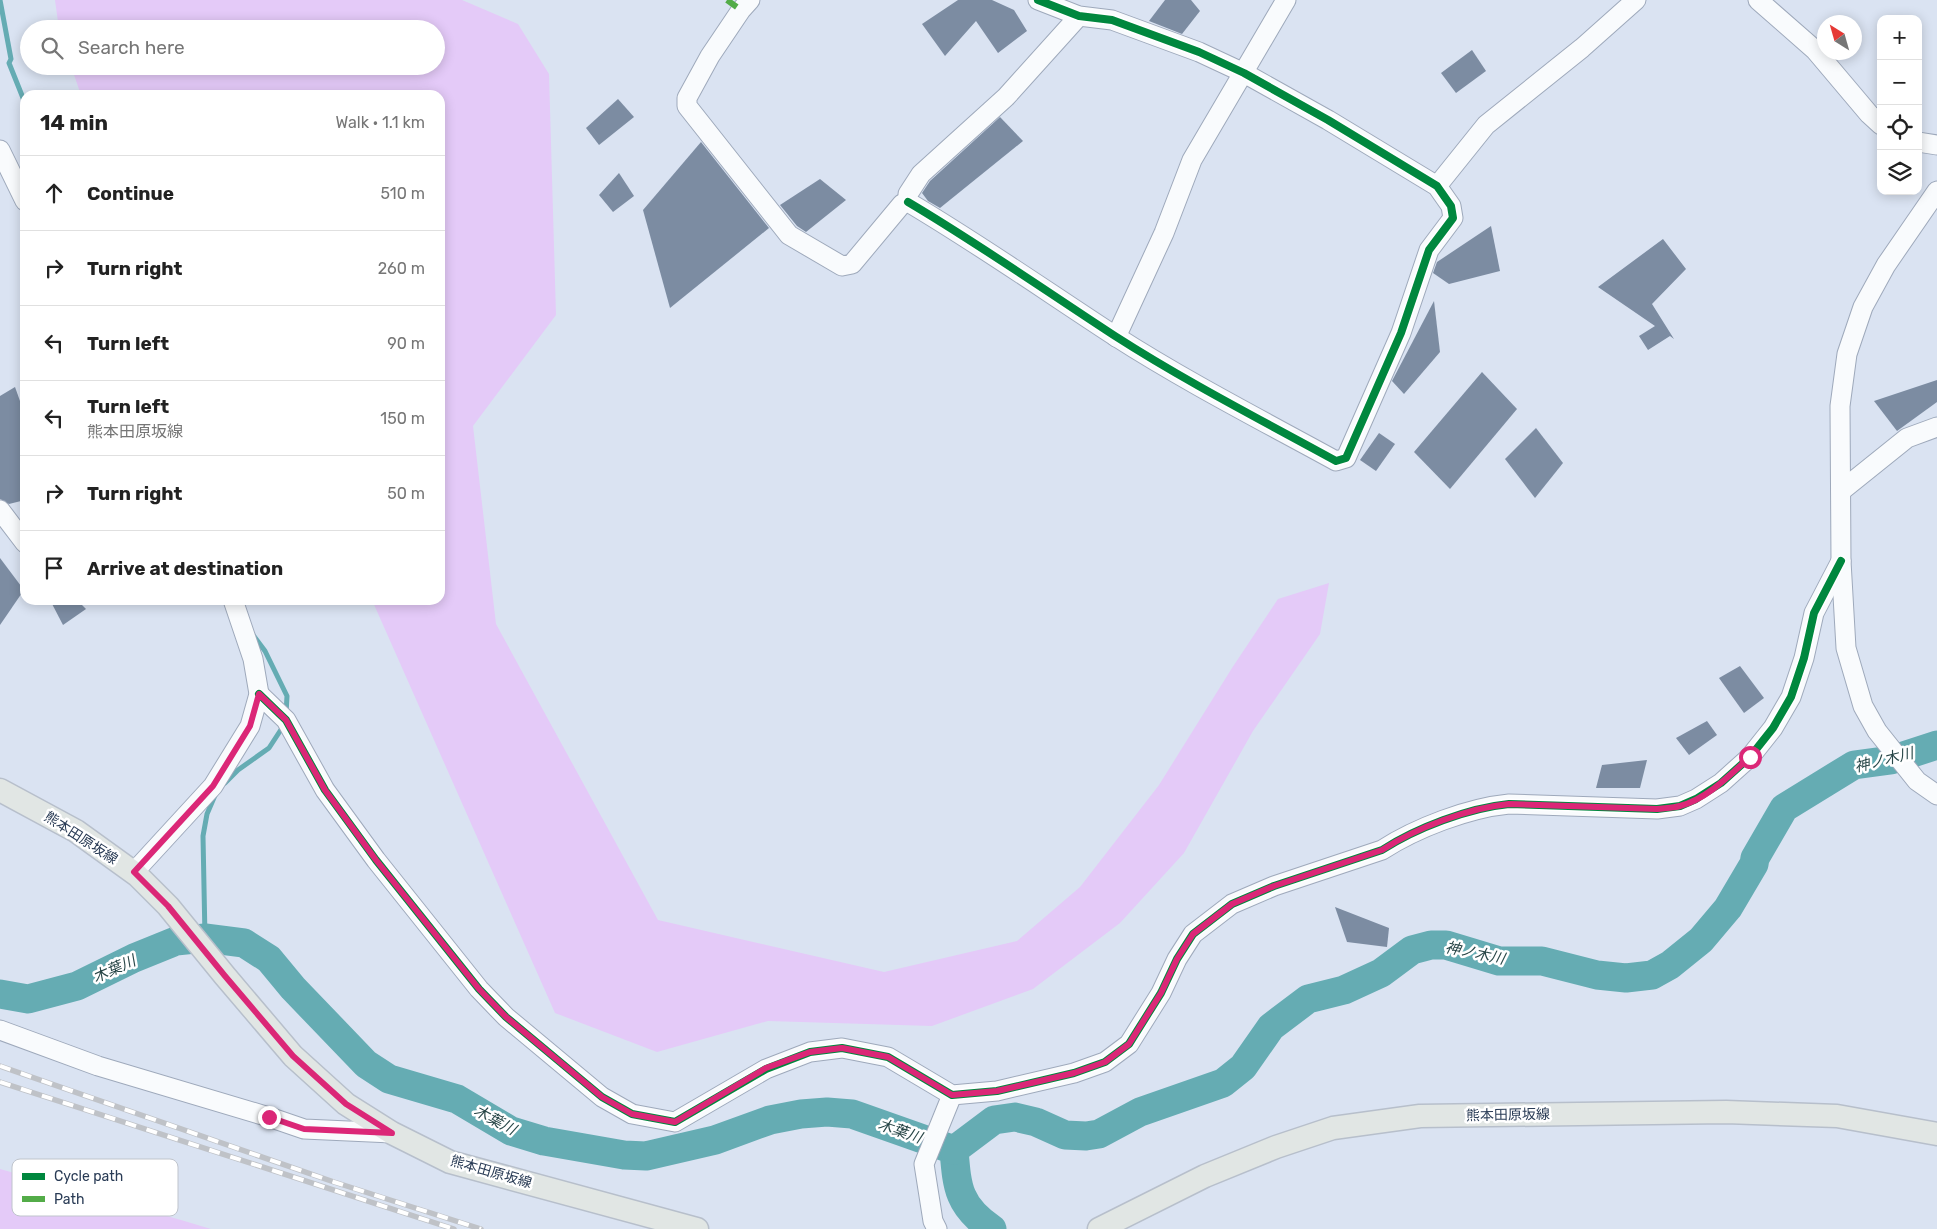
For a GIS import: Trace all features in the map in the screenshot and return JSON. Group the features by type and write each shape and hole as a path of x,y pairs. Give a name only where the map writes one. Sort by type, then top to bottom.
{"main road":[{"name":"熊本田原坂線","path":"0,790 76,831 134,872 168,906 293,1056 346,1104 392,1133 450,1162 697,1229"},
{"name":"熊本田原坂線","path":"1099,1229 1205,1176 1276,1147 1333,1128 1420,1116 1736,1112 1837,1116 1937,1134"}],"street":[{"path":"750,0 741,10 710,56 687,98 687,106 789,235 842,266 852,264 902,204 908,202 965,236 1116,337 1336,461 1346,458 1401,333 1429,250 1453,218 1450,206 1438,186 1328,120 1244,74 1199,52 1112,20 1079,16 1038,0"},
{"path":"1116,337 1164,233 1192,160 1286,0"},
{"path":"1438,186 1486,125 1582,48 1636,0"},
{"path":"1758,0 1815,50 1877,121"},
{"path":"908,202 908,194 921,174 1006,97 1079,16"},
{"path":"1922,143 1937,145"},
{"path":"0,150 20,191"},
{"path":"1937,191 1881,273 1863,307 1847,354 1840,406 1841,561 1846,648 1863,706 1877,731 1917,781 1937,795"},
{"path":"1841,491 1907,438 1937,427"},
{"path":"0,510 20,536"},
{"path":"259,694 286,720 325,790 376,860 479,989 506,1017 602,1097 632,1114 675,1122 766,1068 810,1052 842,1048 888,1057 952,1095 997,1091 1074,1073 1105,1062 1129,1044 1161,993 1177,959 1193,934 1232,904 1274,886 1382,850 1395,841 1457,816 1492,806 1509,804 1657,809 1680,806 1696,799 1721,783 1750,757 1773,728 1791,698 1804,658 1814,613 1841,561"},
{"path":"134,872 213,786 250,726 259,694 253,659 235,605"},
{"path":"0,1030 98,1066 304,1129 392,1133"},
{"path":"937,1229 933,1221 924,1164 952,1095"}],"shaded area":[{"path":"55,0 462,0 518,24 549,74 556,315 473,426 496,624 658,920 884,972 1017,941 1080,887 1159,785 1232,668 1278,599 1329,583 1320,634 1253,731 1184,853 1120,923 1033,989 932,1026 768,1021 657,1052 555,1013 374,605 445,605 445,90 79,90 74,75 445,75 445,20 58,20"},
{"path":"0,1169 12,1172 12,1216 167,1216 211,1229 0,1229"}],"building":[{"path":"958,0 992,0 1014,10 1027,31 998,53 976,21 945,56 922,24"},
{"path":"1165,0 1191,0 1200,11 1182,34 1149,21"},
{"path":"1472,50 1486,71 1456,93 1441,73"},
{"path":"618,99 634,117 599,145 586,128"},
{"path":"1000,117 1023,141 940,208 928,201 922,193 930,181"},
{"path":"701,142 769,228 670,308 643,210"},
{"path":"619,173 634,196 613,212 599,195"},
{"path":"820,179 846,200 806,232 797,226 780,205"},
{"path":"1491,226 1500,271 1449,284 1433,273 1437,262"},
{"path":"1663,239 1686,269 1652,304 1674,339 1670,336 1648,350 1639,336 1655,326 1598,287"},
{"path":"1434,301 1440,352 1404,394 1392,381"},
{"path":"1482,372 1517,409 1450,489 1414,452"},
{"path":"1937,380 1937,402 1897,431 1874,401"},
{"path":"15,387 20,401 20,501 9,504 0,499 0,396"},
{"path":"1536,428 1563,463 1535,498 1505,459"},
{"path":"1379,433 1395,444 1376,471 1360,460"},
{"path":"0,558 20,585 20,596 0,625"},
{"path":"53,605 82,605 86,609 63,625"},
{"path":"1740,666 1764,698 1744,713 1719,678"},
{"path":"1707,721 1717,735 1689,755 1676,738"},
{"path":"1647,760 1640,788 1596,788 1602,765"},
{"path":"1335,907 1389,928 1387,947 1347,942"}],"waterway":[{"path":"0,0 11,59 9,63 20,90"},
{"path":"253,635 265,651 287,696 286,714"},
{"path":"225,783 238,770 269,748 284,725"},
{"name":"神ノ木川","path":"954,1150 994,1120 1015,1117 1036,1122 1065,1135 1086,1136 1099,1134 1140,1112 1223,1083 1243,1067 1271,1027 1308,999 1344,990 1381,973 1412,950 1431,945 1446,945 1499,961 1542,961 1597,975 1626,978 1652,975 1670,965 1701,940 1728,908 1784,808 1854,765 1891,760 1937,745"},
{"path":"205,938 203,836 207,814 216,793"},
{"name":"木葉川","path":"0,994 28,999 77,986 134,958 176,941 205,938 244,943 269,959 293,988 366,1064 389,1079 457,1099 511,1131 544,1141 624,1155 646,1156 715,1140 770,1120 801,1114 827,1112 852,1114 954,1150 956,1175 961,1195 972,1212 992,1229"}],"railway":[{"path":"0,1066 334,1182 481,1229"},
{"path":"0,1082 454,1229"}],"marked path":[{"path":"727,0 741,10"}],"cycle path":[{"path":"908,202 1169,369 1336,461 1346,458 1401,333 1429,250 1453,218 1451,206 1437,186 1328,120 1244,73 1199,52 1112,20 1079,16 1038,0"},
{"path":"259,694 286,720 325,790 376,860 479,989 506,1017 602,1097 632,1114 675,1122 766,1069 810,1052 842,1048 888,1057 952,1095 997,1091 1074,1073 1105,1062 1129,1044 1161,993 1177,959 1193,934 1232,904 1274,886 1382,850 1410,834 1443,820 1493,806 1509,804 1657,809 1680,806 1696,799 1721,783 1750,757 1773,728 1791,697 1804,658 1814,613 1841,561"}],"route":[{"path":"269,1117 304,1129 392,1133 346,1104 293,1056 168,906 134,872 213,786 250,726 259,694 286,720 325,790 376,860 479,989 506,1017 602,1097 632,1114 675,1122 766,1068 810,1052 842,1048 888,1057 952,1095 997,1091 1074,1073 1105,1062 1129,1044 1161,993 1177,959 1193,934 1232,904 1274,886 1382,850 1395,841 1457,816 1492,806 1509,804 1550,807 1657,809 1680,806 1696,799 1721,783 1750,757"}]}
